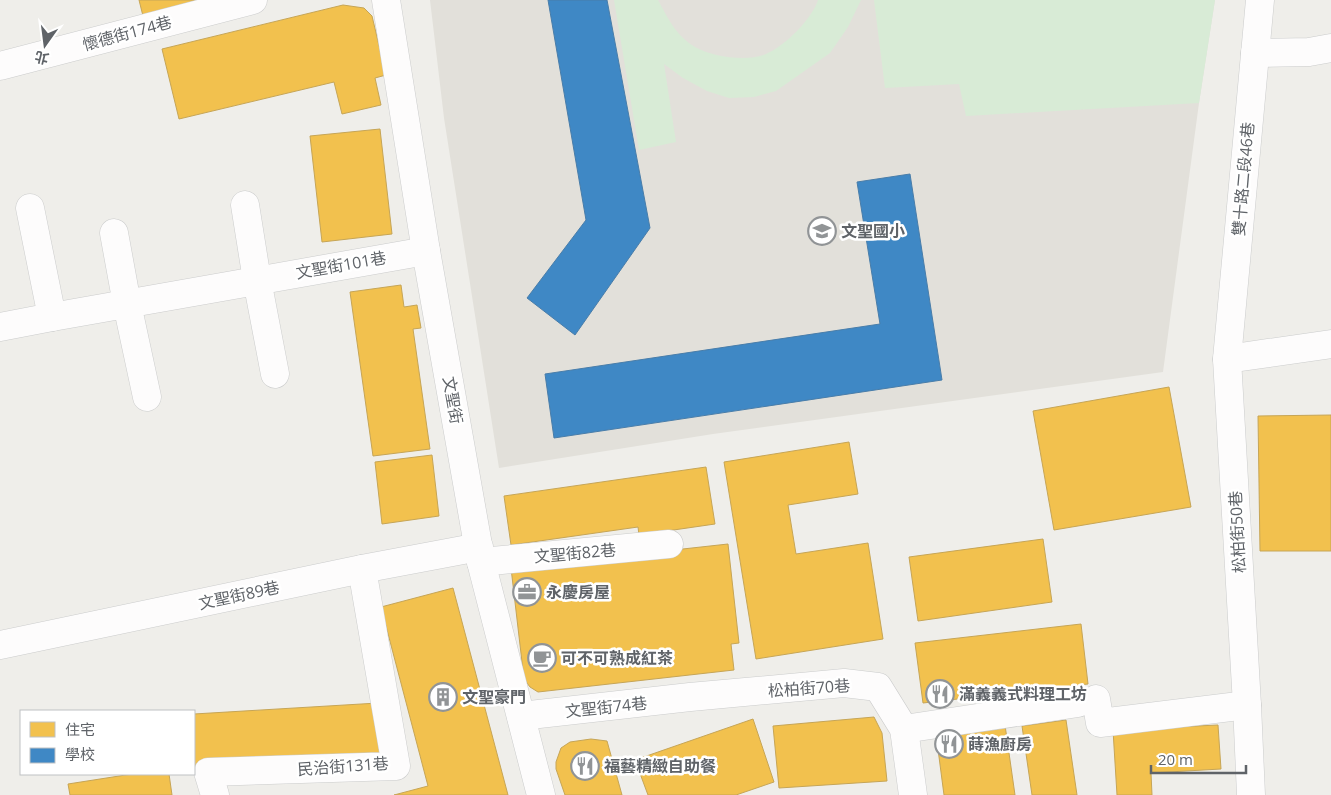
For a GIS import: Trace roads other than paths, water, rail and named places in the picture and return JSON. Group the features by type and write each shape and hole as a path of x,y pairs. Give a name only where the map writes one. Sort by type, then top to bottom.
{"street":[{"name":"懷德街174巷","path":"0,66 253,0"},
{"name":"文聖街","path":"386,0 426,251 480,554 541,795"},
{"name":"雙十路二段46巷","path":"1226,359 1260,0"},
{"path":"1255,53 1309,52 1331,48"},
{"path":"245,205 256,280 275,374"},
{"path":"30,208 52,317"},
{"path":"114,233 147,397"},
{"name":"文聖街101巷","path":"0,327 426,251"},
{"path":"1226,359 1331,344"},
{"name":"松柏街50巷","path":"1226,359 1251,795"},
{"name":"文聖街82巷","path":"480,554 669,544"},
{"name":"文聖街89巷","path":"0,645 362,569 480,554"},
{"name":"民治街131巷","path":"215,795 208,772 396,766 362,569"},
{"name":"松柏街70巷","path":"690,697 844,683 878,687 904,729 913,795"},
{"name":"文聖街74巷","path":"521,716 690,697"},
{"path":"904,729 1087,701 1100,723 1247,706"}],"place":[{"name":"文聖國小","path":"822,231"},
{"name":"永慶房屋","path":"527,592"},
{"name":"可不可熟成紅茶","path":"542,658"},
{"name":"滿義義式料理工坊","path":"940,694"},
{"name":"文聖豪門","path":"443,697"},
{"name":"蒔漁廚房","path":"949,744"},
{"name":"福藝精緻自助餐","path":"585,766"}]}
